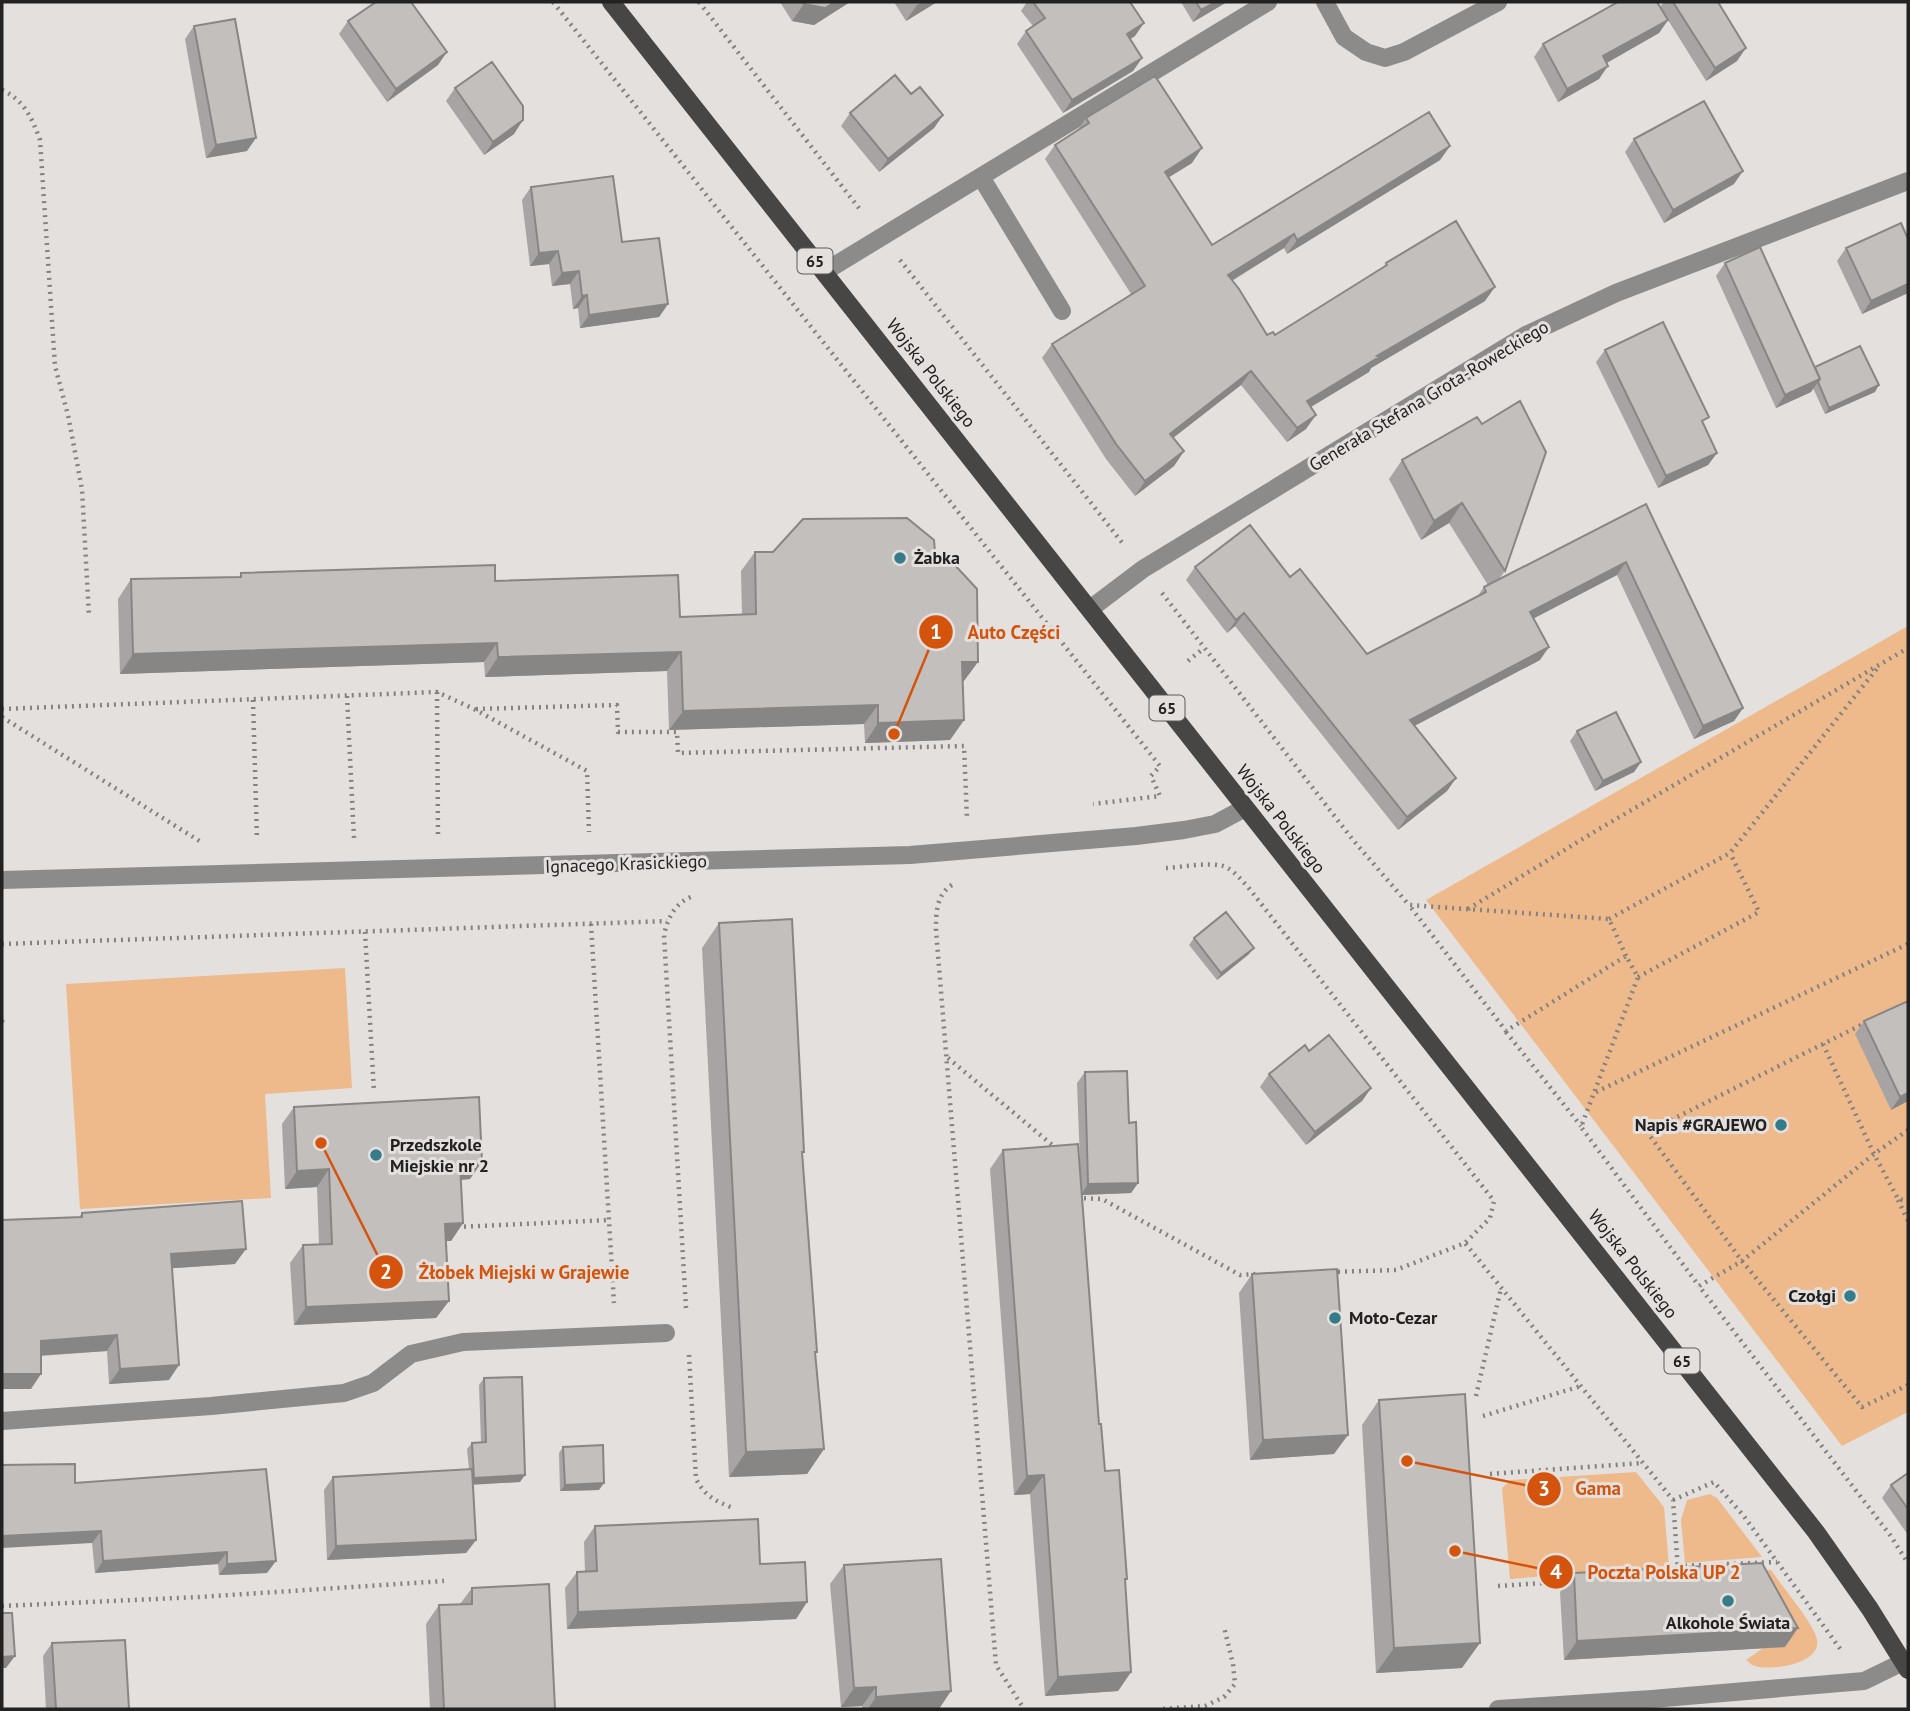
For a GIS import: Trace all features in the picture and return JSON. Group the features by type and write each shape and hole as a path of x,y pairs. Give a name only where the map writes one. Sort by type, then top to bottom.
{"main road":[{"name":"Wojska Polskiego","path":"611,2 1816,1532 1906,1666"}],"street":[{"path":"824,272 1268,2"},
{"path":"1325,2 1344,37 1366,52 1385,58 1405,52 1498,2"},
{"path":"981,177 1062,312"},
{"name":"Generała Stefana Grota-Roweckiego","path":"1090,609 1143,569 1526,335 1616,293 1908,181"},
{"name":"Ignacego Krasickiego","path":"2,880 910,855 1184,830 1214,824 1245,808"},
{"path":"2,1421 211,1406 344,1393 373,1382 411,1354 463,1342 666,1333"},
{"path":"1498,1709 1864,1681 1906,1666"}],"path":[{"path":"553,2 1160,765 1151,776 1160,796"},
{"path":"699,2 1353,840 1409,905 1581,1127 1890,1535 1908,1563"},
{"path":"2,90 14,96 30,114 40,140 55,366 68,415 82,489 89,616"},
{"path":"1188,661 1204,648"},
{"path":"1467,909 1908,648"},
{"path":"1409,905 1609,919 1730,853 1882,663"},
{"path":"437,692 438,836"},
{"path":"2,709 437,692 474,709 587,771 589,832"},
{"path":"347,696 354,838"},
{"path":"253,700 257,840"},
{"path":"474,709 617,705 618,732 677,732 678,753 964,746 967,819"},
{"path":"2,716 201,842"},
{"path":"1581,1127 1638,977 1759,912 1730,853"},
{"path":"1166,868 1208,865 1226,867 1242,881 1494,1201 1490,1218 1465,1243 1396,1269 1331,1272"},
{"path":"958,881 946,888 939,899 936,930 996,1665 1024,1709"},
{"path":"686,1311 664,935 674,908 686,898 701,892"},
{"path":"1609,919 1638,977"},
{"path":"2,944 667,921"},
{"path":"591,925 616,1335"},
{"path":"365,932 374,1092"},
{"path":"1595,1092 1908,944"},
{"path":"1506,1031 1626,956"},
{"path":"1872,1019 1647,1132 1742,1261 1862,1408 1908,1385"},
{"path":"1823,1044 1908,1221"},
{"path":"947,1058 1058,1150"},
{"path":"1699,1286 1742,1261 1874,1154 1908,1130"},
{"path":"1075,1198 1102,1199 1240,1275 1266,1274"},
{"path":"1898,1199 1908,1201"},
{"path":"456,1227 610,1220"},
{"path":"1465,1243 1673,1500 1678,1574"},
{"path":"1476,1396 1501,1288"},
{"path":"688,1353 696,1479 703,1492 715,1502 733,1508"},
{"path":"1483,1416 1581,1387"},
{"path":"1490,1474 1643,1463"},
{"path":"1673,1500 1714,1482 1743,1514 1864,1681"},
{"path":"1678,1566 1778,1562"},
{"path":"1498,1586 1581,1580"},
{"path":"2,1606 199,1597 443,1581"},
{"path":"1163,1709 1205,1706 1224,1697 1235,1684 1224,1627"}],"shaded area":[{"path":"1908,626 1908,1412 1842,1446 1426,900"},
{"path":"345,968 352,1088 265,1094 271,1198 80,1209 66,984"},
{"path":"1636,1472 1664,1507 1669,1566 1510,1579 1502,1488 1511,1480"},
{"path":"1710,1494 1717,1498 1762,1557 1685,1563 1681,1520 1687,1500"},
{"path":"1753,1570 1771,1570 1815,1632 1816,1648 1804,1660 1783,1666 1763,1667 1754,1666 1746,1660 1779,1637"}],"building":[{"path":"376,2 411,2 447,52 396,89 348,21"},
{"path":"802,2 835,2 825,8"},
{"path":"1033,2 1130,2 1144,23 1127,34 1142,58 1072,100 1026,31 1045,18"},
{"path":"1196,2 1216,2 1201,10"},
{"path":"1618,2 1657,2 1668,20 1603,56 1608,66 1567,89 1543,44"},
{"path":"1673,2 1718,2 1746,48 1715,68"},
{"path":"235,19 256,138 216,145 194,26"},
{"path":"492,62 523,106 523,120 493,142 455,88"},
{"path":"895,75 911,94 920,87 943,115 888,159 850,113"},
{"path":"1155,76 1202,148 1165,172 1212,245 1429,112 1450,146 1297,240 1294,234 1228,275 1267,335 1273,332 1275,335 1456,221 1495,287 1377,356 1379,357 1307,401 1316,415 1297,428 1251,371 1170,434 1184,451 1145,481 1116,444 1052,344 1145,286 1055,145 1089,123 1086,118"},
{"path":"1704,101 1743,171 1673,210 1634,139"},
{"path":"613,176 622,242 659,238 668,304 589,315 587,295 582,296 579,271 562,273 558,251 539,253 531,187"},
{"path":"1901,223 1908,239 1908,284 1871,301 1846,248"},
{"path":"1760,247 1820,379 1785,395 1725,263"},
{"path":"1663,322 1709,417 1702,421 1717,453 1666,476 1605,350"},
{"path":"1860,346 1879,385 1829,408 1815,367"},
{"path":"1520,401 1546,452 1505,571 1462,503 1434,521 1402,460 1477,417 1482,424"},
{"path":"1646,504 1743,708 1703,726 1626,562 1530,612 1549,647 1410,720 1456,778 1407,817 1244,613 1236,620 1195,567 1250,525 1290,577 1300,569 1367,654 1486,592 1484,587"},
{"path":"907,518 934,540 936,565 953,563 977,589 978,662 962,662 964,720 878,723 878,705 683,711 681,652 498,657 497,643 133,654 131,579 241,577 241,573 495,565 495,581 678,575 680,617 756,614 755,552 773,552 803,519"},
{"path":"1616,712 1641,762 1603,781 1577,731"},
{"path":"1226,912 1254,948 1221,973 1194,938"},
{"path":"792,919 802,1152 824,1449 746,1452 719,923"},
{"path":"1908,1001 1908,1093 1900,1097 1864,1021"},
{"path":"1329,1035 1371,1088 1315,1132 1269,1074 1305,1045 1309,1051"},
{"path":"1127,1071 1129,1123 1136,1122 1138,1183 1088,1184 1085,1072"},
{"path":"479,1097 482,1162 460,1163 463,1223 445,1224 449,1301 306,1307 303,1245 332,1244 329,1169 297,1171 294,1107"},
{"path":"1078,1144 1099,1424 1105,1471 1119,1470 1131,1672 1058,1677 1044,1475 1027,1476 1003,1150"},
{"path":"242,1201 246,1249 171,1254 179,1365 120,1369 117,1335 41,1341 41,1374 2,1374 2,1220 82,1217 82,1213"},
{"path":"1337,1269 1348,1435 1263,1440 1252,1274"},
{"path":"522,1377 525,1475 474,1478 472,1443 486,1442 484,1378"},
{"path":"1465,1394 1480,1643 1394,1648 1379,1400"},
{"path":"603,1445 604,1483 565,1485 563,1447"},
{"path":"75,1464 75,1483 266,1469 276,1561 227,1564 227,1552 103,1561 101,1531 2,1536 2,1465"},
{"path":"472,1469 476,1540 336,1546 333,1477"},
{"path":"1908,1473 1908,1509 1891,1485"},
{"path":"758,1519 760,1564 805,1562 807,1602 578,1612 577,1572 597,1571 595,1526"},
{"path":"941,1559 951,1691 876,1697 876,1687 854,1688 844,1565"},
{"path":"1762,1563 1798,1628 1577,1641 1574,1573"},
{"path":"549,1584 555,1709 444,1709 439,1605 472,1604 472,1588"},
{"path":"2,1613 12,1613 15,1656 2,1657"},
{"path":"125,1640 129,1709 56,1709 52,1643"}],"place":[{"name":"Żabka","path":"900,558"},
{"name":"Auto Części","path":"894,734"},
{"name":"Napis #GRAJEWO","path":"1781,1125"},
{"name":"Żłobek Miejski w Grajewie","path":"321,1143"},
{"name":"Przedszkole Miejskie nr 2","path":"376,1155"},
{"name":"Czołgi","path":"1850,1296"},
{"name":"Moto-Cezar","path":"1335,1318"},
{"name":"Gama","path":"1407,1461"},
{"name":"Poczta Polska UP 2","path":"1455,1551"},
{"name":"Alkohole Świata","path":"1728,1601"}]}
